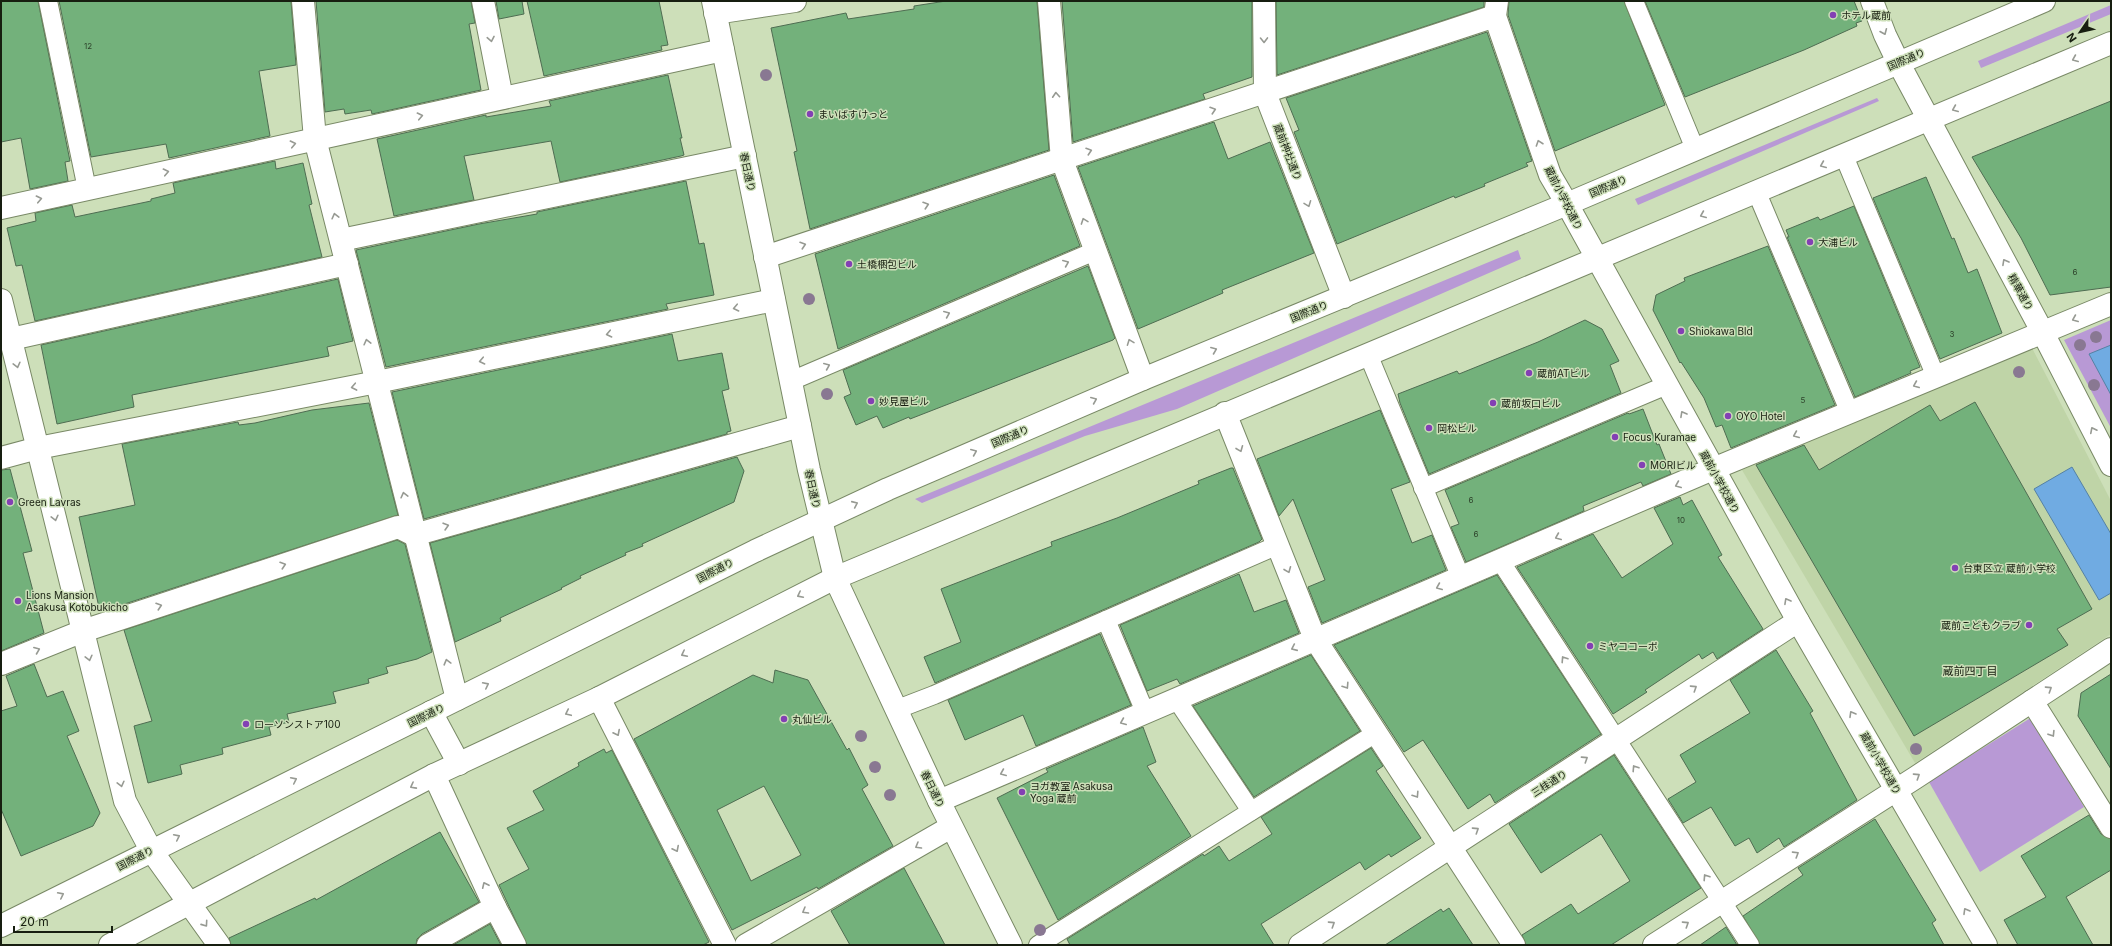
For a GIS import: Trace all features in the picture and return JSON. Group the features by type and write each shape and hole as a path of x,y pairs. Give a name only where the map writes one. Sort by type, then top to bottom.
{"street":[{"path":"303,1 315,139 377,382 414,535 457,699"},
{"path":"483,1 502,98"},
{"path":"714,7 794,1"},
{"path":"1049,1 1062,160 1143,379"},
{"name":"蔵前神社通り","path":"1264,1 1265,93 1344,296"},
{"name":"精華通り","path":"1872,1 1885,35 1898,62 2044,333 2111,464"},
{"name":"国際通り","path":"1,926 151,850 820,520 1143,379 1567,204 2044,1"},
{"name":"春日通り","path":"714,7 800,426 820,520 835,578 895,710 1011,945"},
{"path":"765,257 1265,93 1496,8"},
{"name":"蔵前小学校通り","path":"1496,8 1550,175 1798,621 1986,945"},
{"path":"110,945 191,904 434,775 599,698 835,578 1225,413 1929,121 2111,43"},
{"path":"1,208 723,50"},
{"path":"341,240 745,156"},
{"path":"11,339 347,264"},
{"path":"1,300 125,801 151,850 219,945"},
{"path":"1,458 38,448 377,382 774,300"},
{"path":"939,801 1145,712 1177,700 1315,639 1501,562 1713,469 2111,304"},
{"path":"1225,413 1315,639 1514,945"},
{"path":"1,664 83,631 398,527 414,535 800,426"},
{"name":"三桂通り","path":"1300,945 1798,621"},
{"path":"1654,945 1896,790 2111,649"},
{"path":"599,698 725,945"},
{"path":"2032,701 2111,827"},
{"path":"431,712 459,764"},
{"path":"434,775 495,907 515,945"},
{"path":"746,945 951,826"},
{"path":"428,945 495,907"}],"lane":[{"path":"48,1 87,189"},
{"path":"1634,1 1695,149"},
{"path":"1844,156 1936,377"},
{"path":"1757,193 1850,413"},
{"path":"791,381 1095,251"},
{"path":"1368,354 1460,578"},
{"path":"1423,488 1667,385"},
{"path":"895,710 934,695 1278,545"},
{"path":"1501,562 1750,945"},
{"path":"1106,620 1145,712"},
{"path":"1177,700 1251,811"},
{"path":"1038,945 1376,733"}],"shaded area":[{"path":"2111,5 2111,14 1981,68 1978,61"},
{"path":"1877,98 1879,101 1638,205 1635,199"},
{"path":"1518,250 1521,259 1177,409 1085,436 922,503 915,499"},
{"path":"2111,320 2111,428 2064,340"},
{"name":"台東区立 蔵前小学校","path":"2032,348 2111,501 2111,634 1915,763 1742,470"},
{"path":"2032,717 2084,807 1980,872 1929,782"}],"water":[{"path":"2111,345 2111,395 2089,354"},
{"path":"2072,467 2111,534 2111,593 2099,600 2034,489"}],"building":[{"path":"1,1 38,1 70,161 65,162 68,181 30,189 21,138 1,142"},
{"path":"59,1 291,1 296,65 259,71 270,136 169,158 166,144 91,157"},
{"path":"316,1 471,1 475,23 469,24 481,90 372,114 371,110 345,114 344,109 325,112"},
{"path":"496,1 522,1 524,14 499,19"},
{"path":"527,1 659,1 668,45 661,46 662,50 544,76"},
{"path":"946,1 1037,1 1049,150 810,229 794,152 797,151 771,28 846,13 848,19 914,9 914,6"},
{"path":"1062,1 1252,1 1252,77 1203,94 1205,99 1073,142"},
{"path":"1276,1 1484,1 1484,7 1277,75"},
{"path":"1509,1 1624,1 1665,105 1555,151 1508,15"},
{"path":"1645,1 1854,1 1862,21 1856,23 1857,26 1804,50 1685,97"},
{"path":"1487,32 1532,161 1526,163 1528,166 1484,184 1485,186 1455,198 1454,196 1337,244 1294,132 1299,130 1286,98"},
{"path":"668,75 682,138 680,138 684,155 560,182 551,141 464,156 474,200 394,216 377,139 486,115 486,117 551,106 549,101"},
{"path":"2111,101 2111,287 2050,295 2021,238 1972,157"},
{"path":"1214,122 1228,159 1270,142 1314,253 1222,290 1223,293 1138,329 1078,167"},
{"path":"275,161 276,169 303,163 312,204 309,205 322,257 35,321 22,265 16,266 7,228 36,221 35,213 72,205 75,217 151,201 151,199 175,193 173,183"},
{"path":"1054,175 1080,246 838,349 815,254"},
{"path":"1926,177 1952,239 1954,238 1968,273 1977,269 2002,333 1940,359 1873,198"},
{"path":"686,181 699,244 704,243 714,295 666,304 668,309 386,367 356,250 479,224 537,214 537,212"},
{"path":"1854,206 1920,367 1910,371 1911,373 1855,397 1787,237 1789,237 1786,230 1818,217 1820,220"},
{"path":"1768,246 1835,405 1731,448 1722,425 1716,427 1704,398 1681,362 1680,363 1653,310 1656,295 1685,281 1684,278"},
{"path":"1088,266 1115,338 1113,340 910,419 909,417 883,428 877,416 856,425 844,397 851,394 843,370"},
{"path":"338,279 353,341 327,347 329,356 132,395 134,407 57,424 41,345"},
{"path":"1585,320 1602,329 1619,361 1610,365 1621,393 1429,474 1400,403 1398,394 1457,371 1459,374 1538,342"},
{"path":"672,334 678,361 722,353 729,389 722,391 731,431 727,432 727,434 424,519 392,392"},
{"name":"台東区立 蔵前小学校","path":"1975,402 2092,609 2057,629 2068,645 1914,736 1756,465 1804,445 1819,470 1930,405 1940,421"},
{"path":"369,403 398,515 100,612 79,517 135,505 122,444 238,422 239,425 255,423 312,410"},
{"path":"1643,409 1657,445 1659,444 1671,474 1643,486 1641,482 1583,506 1584,511 1466,562 1451,527 1459,524 1445,490 1628,413 1629,414"},
{"path":"1380,410 1410,482 1391,489 1412,543 1432,535 1446,570 1322,623 1308,587 1325,580 1293,499 1279,516 1257,459"},
{"path":"737,457 744,471 734,502 642,544 643,546 625,553 626,555 580,576 581,578 561,588 562,589 500,618 501,621 455,642 430,543"},
{"path":"1233,468 1262,539 1259,542 935,683 924,657 961,642 941,589 1052,546 1051,542 1117,518 1199,484 1198,481"},
{"path":"10,469 32,551 23,553 44,633 1,651 1,470"},
{"path":"1680,497 1683,505 1692,500 1722,555 1718,557 1763,629 1717,659 1713,652 1702,659 1699,654 1645,690 1647,692 1613,714 1517,567 1593,534 1622,578 1673,544 1654,508"},
{"path":"397,540 405,544 432,652 417,659 386,667 388,673 368,679 369,683 333,692 336,703 287,714 289,722 269,727 271,735 222,748 223,754 180,765 182,774 148,783 134,726 152,721 124,630"},
{"path":"1239,574 1254,612 1286,600 1299,633 1180,684 1177,679 1147,691 1120,625"},
{"path":"1497,575 1601,734 1495,803 1490,794 1468,809 1423,740 1404,752 1334,645"},
{"path":"1100,634 1131,705 1036,746 1023,715 965,740 948,700"},
{"path":"1776,650 1813,711 1810,713 1857,800 1784,847 1779,838 1757,853 1749,838 1735,846 1711,807 1683,823 1668,799 1696,782 1680,755 1750,713 1730,680"},
{"path":"1311,655 1360,731 1254,797 1193,706"},
{"path":"34,664 47,697 63,691 79,731 67,736 100,813 93,826 21,856 1,809 1,711 17,706 6,676"},
{"path":"775,670 808,680 847,750 849,748 868,785 862,789 893,846 818,889 817,887 732,930 634,739 753,675 773,683","holes":["764,786 801,855 751,881 717,810"]},
{"path":"2111,674 2111,769 2078,716 2081,693"},
{"path":"1143,727 1156,762 1147,766 1191,836 1058,920 997,798 1048,772 1046,769"},
{"path":"1371,748 1383,766 1376,771 1421,838 1391,857 1389,854 1365,870 1360,862 1261,924 1274,945 1070,945 1067,939 1203,854 1204,856 1219,846 1229,861 1272,834 1261,817"},
{"path":"604,749 606,753 612,750 709,942 703,945 527,945 499,885 529,869 507,828 544,810 533,791 579,766 578,763"},
{"path":"1614,755 1701,888 1611,945 1526,945 1522,935 1571,904 1578,914 1630,881 1601,834 1541,873 1509,824"},
{"path":"2089,815 2101,834 2111,839 2111,870 2066,897 2093,945 2018,945 2004,920 2046,897 2021,856"},
{"path":"1875,819 1936,920 1932,923 1944,945 1760,945 1743,916 1803,875 1798,868"},
{"path":"440,832 479,902 422,934 417,939 416,945 231,945 229,938 315,898 316,900"},
{"path":"904,868 945,945 850,945 831,911"},
{"path":"1449,908 1473,945 1385,945 1441,909 1443,912"},
{"path":"490,924 501,945 453,945"},
{"path":"1726,927 1737,945 1700,945"}],"place":[{"name":"ホテル蔵前","path":"1833,15"},
{"name":"まいばすけっと","path":"810,114"},
{"name":"大浦ビル","path":"1810,242"},
{"name":"土橋梱包ビル","path":"849,264"},
{"name":"Shiokawa Bld","path":"1681,331"},
{"name":"蔵前ATビル","path":"1529,373"},
{"name":"妙見屋ビル","path":"871,401"},
{"name":"蔵前坂口ビル","path":"1493,403"},
{"name":"OYO Hotel","path":"1728,416"},
{"name":"岡松ビル","path":"1429,428"},
{"name":"Focus Kuramae","path":"1615,437"},
{"name":"MORIビル","path":"1642,465"},
{"name":"Green Lavras","path":"10,502"},
{"name":"台東区立 蔵前小学校","path":"1955,568"},
{"name":"Lions Mansion Asakusa Kotobukicho","path":"18,601"},
{"name":"蔵前こどもクラブ","path":"2029,625"},
{"name":"ミヤココーポ","path":"1590,646"},
{"name":"丸仙ビル","path":"784,719"},
{"name":"ローソンストア100","path":"246,724"},
{"name":"ヨガ教室 Asakusa Yoga 蔵前","path":"1022,792"}],"district":[{"name":"蔵前四丁目","path":"1970,671"}]}
